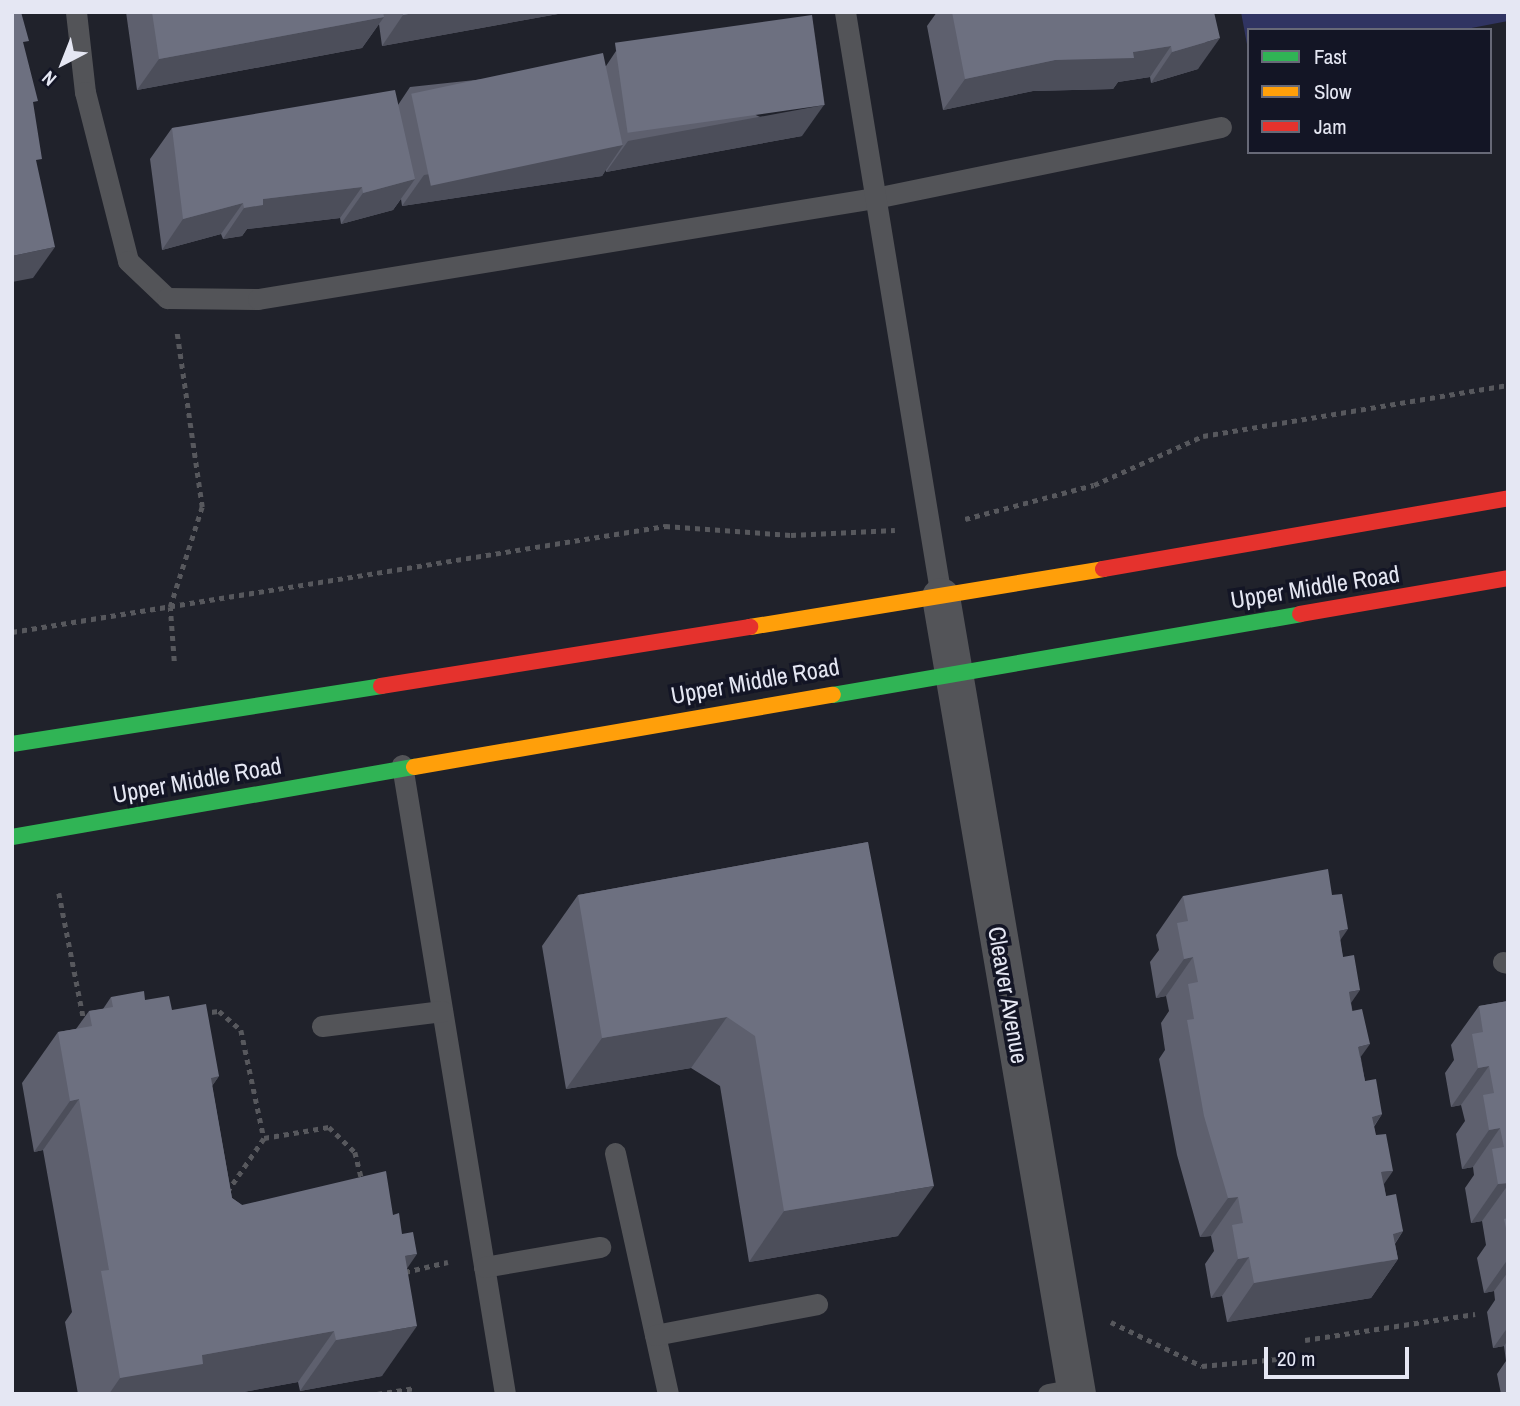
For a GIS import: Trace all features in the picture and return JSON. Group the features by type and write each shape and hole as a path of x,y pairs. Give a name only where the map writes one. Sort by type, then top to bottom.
{"main road":[{"path":"12,744 941,597 1508,498"},
{"name":"Upper Middle Road","path":"12,837 402,765 950,670 1508,578"}],"street":[{"name":"Cleaver Avenue","path":"941,597 950,670 1060,1297 1067,1392"}],"lane":[{"path":"76,12 85,92 128,261 167,298 258,299 880,197 1221,127"},
{"path":"845,12 880,197 933,528 941,597"},
{"path":"402,765 505,1394"},
{"path":"322,1026 442,1011"},
{"path":"615,1153 668,1394"},
{"path":"483,1260 600,1247"},
{"path":"655,1335 817,1304"}],"path":[{"path":"167,298 202,507 170,607 174,661"},
{"path":"12,632 665,526 790,535 933,528 1094,485 1203,436 1508,385"},
{"path":"59,893 74,993 80,991 86,1017 82,1027 96,1026"},
{"path":"192,1014 219,1010 241,1030 264,1138 220,1203"},
{"path":"264,1138 329,1127 355,1153 364,1190"},
{"path":"396,1274 483,1260"},
{"path":"1060,1297 1202,1366 1309,1356"},
{"path":"1305,1340 1475,1314"},
{"path":"377,1394 414,1388"}],"shaded area":[{"path":"1241,12 1508,12 1508,21 1471,28 1247,28 1247,44"}],"building":[{"path":"12,12 21,12 29,41 23,42 38,101 33,102 42,159 36,160 55,247 12,256"},
{"path":"152,12 383,12 384,17 159,59"},
{"path":"952,12 1214,12 1220,38 1172,52 1171,46 1133,52 1134,58 1055,60 965,79"},
{"path":"812,15 825,105 628,133 615,43"},
{"path":"603,53 623,145 431,186 411,94"},
{"path":"395,90 415,179 363,193 362,187 263,199 263,205 244,208 243,203 183,219 172,128"},
{"path":"868,842 934,1186 784,1211 755,1036 727,1017 602,1038 578,895"},
{"path":"1328,869 1332,895 1342,894 1348,929 1339,931 1343,957 1354,955 1360,990 1349,992 1352,1011 1362,1009 1370,1044 1358,1047 1365,1081 1376,1079 1382,1114 1372,1117 1376,1135 1386,1134 1393,1171 1381,1172 1386,1196 1396,1194 1403,1231 1393,1234 1398,1259 1254,1283 1249,1257 1238,1259 1232,1225 1243,1223 1238,1197 1228,1198 1204,1116 1187,1020 1194,1019 1188,984 1198,982 1193,957 1184,959 1177,923 1188,921 1183,896"},
{"path":"144,991 145,1000 169,996 172,1010 206,1004 219,1076 211,1078 232,1198 242,1205 386,1171 393,1215 399,1213 402,1234 413,1232 417,1254 405,1256 417,1326 336,1340 334,1331 202,1355 203,1364 120,1378 101,1271 109,1270 79,1099 70,1101 58,1032 92,1026 89,1011 113,1007 111,997"},
{"path":"1508,1001 1508,1183 1498,1184 1492,1149 1504,1147 1500,1128 1489,1130 1483,1095 1494,1093 1489,1066 1478,1068 1472,1034 1483,1032 1479,1006"},
{"path":"1508,1218 1508,1237 1504,1219"}],"traffic: fast":[{"path":"833,695 1300,614"},
{"path":"12,744 381,686"},
{"path":"12,837 414,767"}],"traffic: slow":[{"path":"750,627 1103,569"},
{"path":"414,767 833,695"}],"traffic: jam":[{"path":"1103,569 1508,498"},
{"path":"1300,614 1508,578"},
{"path":"381,686 750,627"}]}
